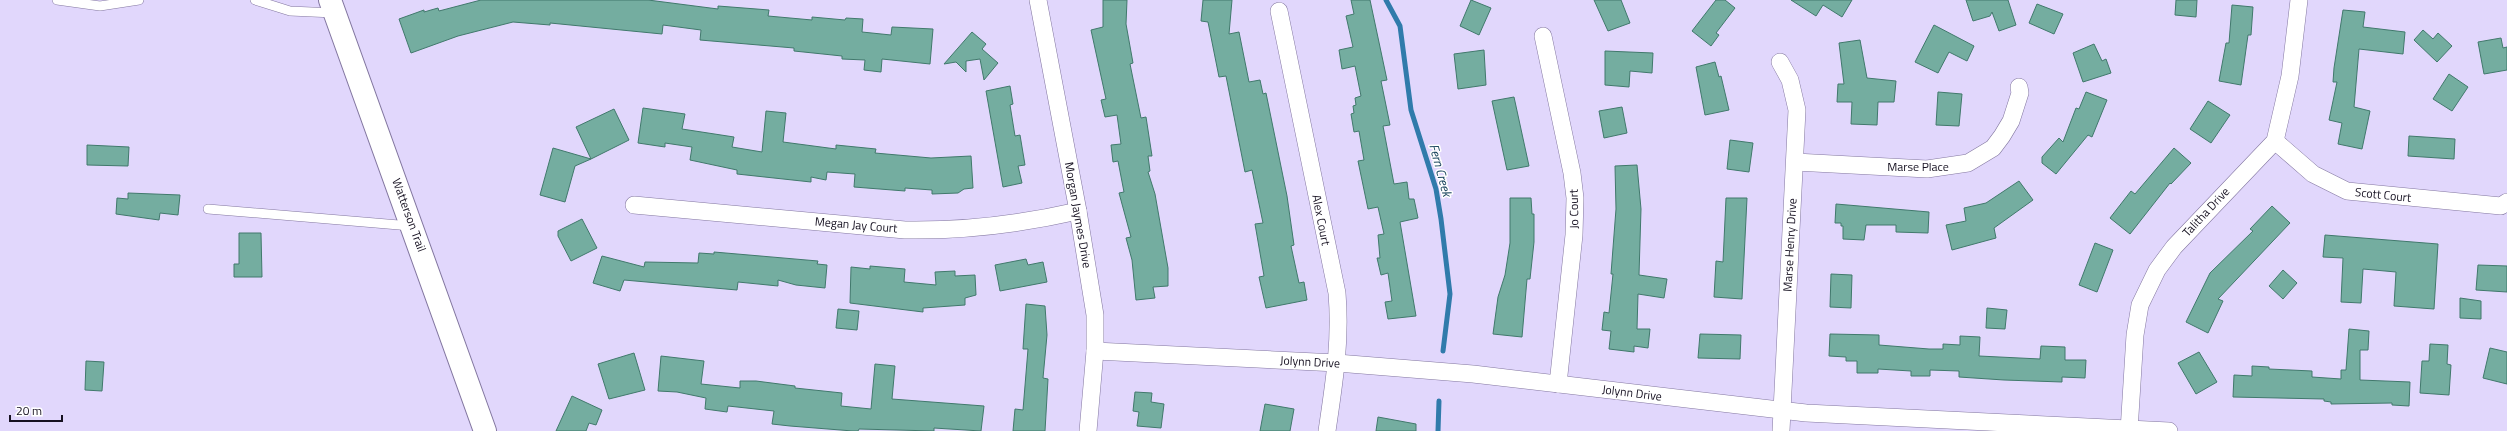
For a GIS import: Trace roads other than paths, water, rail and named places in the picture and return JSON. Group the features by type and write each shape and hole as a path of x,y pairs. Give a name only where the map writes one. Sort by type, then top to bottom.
{"main road":[{"name":"Watterson Trail","path":"333,6 413,226 485,431"}],"street":[{"name":"Morgan Jaymes Drive","path":"1038,0 1078,212 1095,315 1095,351 1088,431"},
{"path":"2275,141 2290,76 2299,0"},
{"name":"Alex Court","path":"1278,11 1337,293 1340,328 1337,363 1327,431"},
{"name":"Jo Court","path":"1544,36 1572,173 1575,198 1574,235 1558,384"},
{"name":"Marse Henry Drive","path":"1780,62 1790,80 1797,110 1781,431"},
{"name":"Marse Place","path":"1795,162 1927,169 1968,163 1993,148 2002,136 2011,121 2020,93 2019,87"},
{"name":"Scott Court","path":"2275,141 2312,174 2346,191 2501,206 2507,202"},
{"name":"Talitha Drive","path":"2129,429 2137,319 2148,287 2157,270 2189,230 2275,141"},
{"name":"Megan Jay Court","path":"634,205 905,230 940,231 1031,222 1078,212"},
{"name":"Jolynn Drive","path":"1095,351 1337,363 1473,374 1806,413 2169,431"}],"lane":[{"path":"57,0 100,6 139,0"},
{"path":"255,0 290,11 333,6"},
{"path":"208,210 413,226"}],"waterway":[{"name":"Fern Creek","path":"1386,0 1400,26 1411,110 1436,189 1441,219 1450,294 1443,351"},
{"name":"Fern Creek","path":"1438,431 1439,401"}]}
